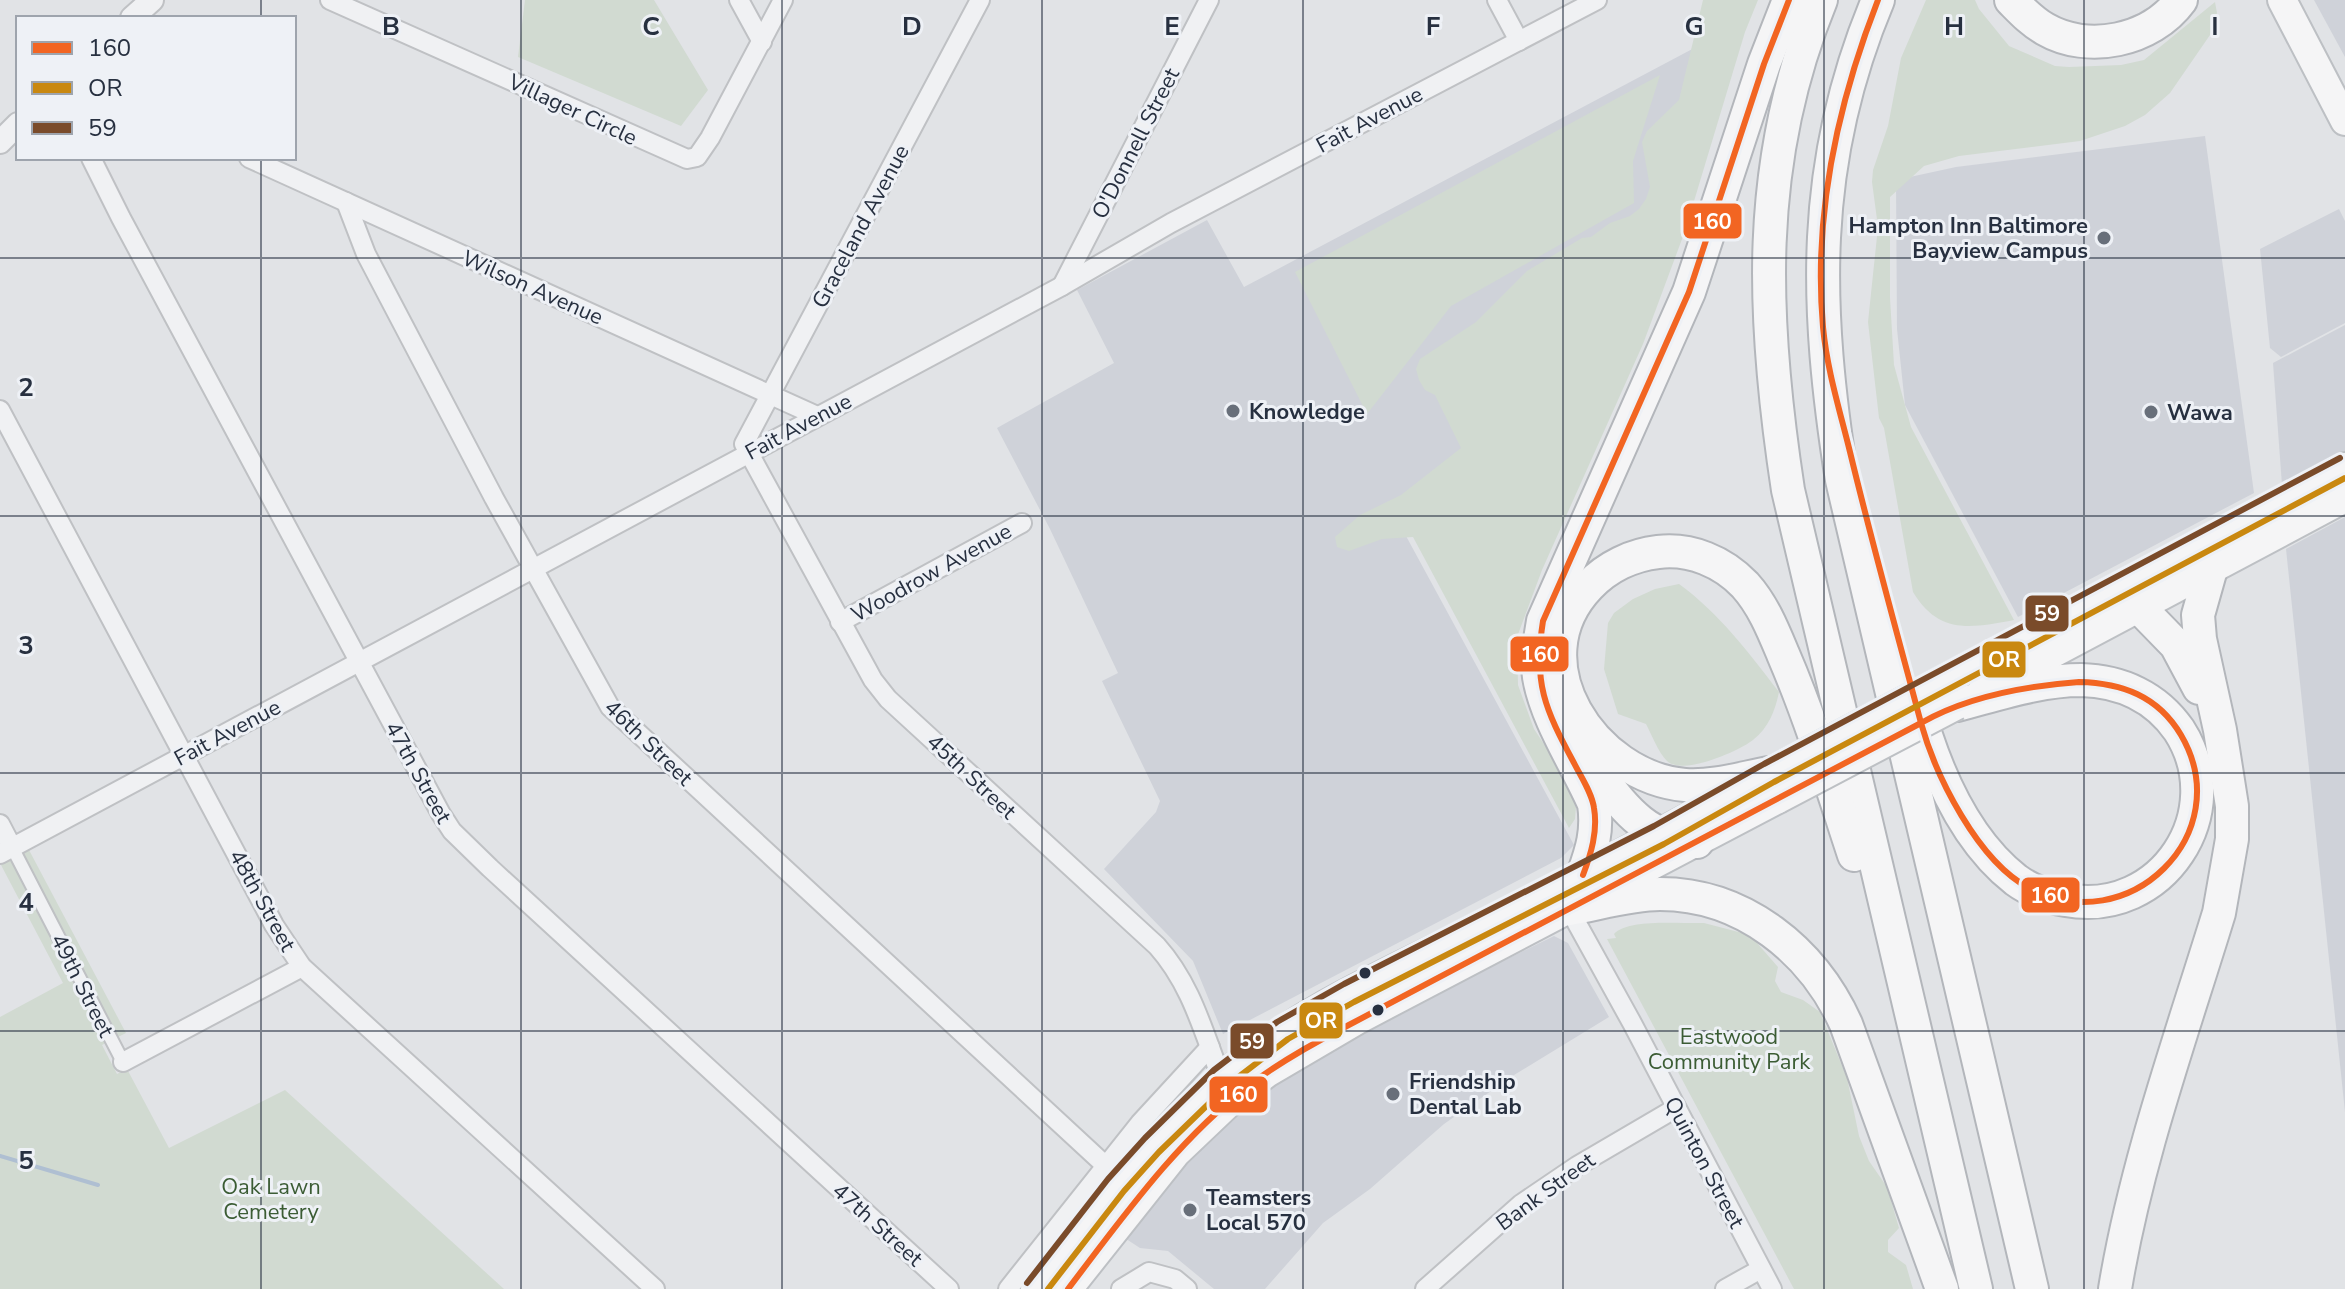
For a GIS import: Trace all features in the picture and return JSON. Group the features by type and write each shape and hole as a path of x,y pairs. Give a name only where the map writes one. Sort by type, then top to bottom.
{"highway":[{"path":"1583,875 1594,845 1597,824 1594,804 1543,697 1538,649 1543,621 1689,292 1764,64 1789,0"},
{"path":"1821,0 1795,76 1772,197 1767,262 1775,402 1788,490 1976,1289"},
{"path":"1878,0 1864,34 1833,154 1825,203 1821,266 1829,396 1842,480 2032,1289"},
{"path":"2011,0 2047,30 2096,43 2122,39 2145,29 2164,17 2181,0"},
{"path":"1823,327 1856,477 1925,737 1943,780 1976,837 2018,882 2048,897 2079,903 2111,900 2133,893 2156,879 2174,860 2188,836 2197,809 2198,781 2183,737 2168,715 2148,698 2128,688 2080,680 1953,691"},
{"path":"1774,786 1684,785 1656,779 1604,749 1587,730 1565,689 1560,648 1567,620 1579,596 1596,578 1617,564 1643,554 1688,552 1711,560 1729,571 1759,603 1809,719 1918,1048"},
{"path":"2115,1289 2122,1243 2146,1154 2219,913 2232,839 2232,806 2198,615 2211,569"},
{"path":"2132,595 2176,645 2220,730"},
{"path":"1554,718 1642,823 1675,841 1697,842"},
{"path":"1569,909 1657,894 1689,896 1749,916 1800,954 1834,998 1846,1024 1942,1289"}],"main road":[{"path":"2282,0 2345,121"},
{"path":"1035,1289 1134,1165 1185,1111 1262,1044 1349,993 1659,835 1774,786 1953,691 2132,595 2345,467"},
{"path":"2132,595 2211,569 2345,498"},
{"path":"1068,1289 1146,1189 1196,1132 1251,1084 1338,1030 1697,842 1774,786"},
{"path":"1251,1084 1251,1067 1304,1030 1310,1016"},
{"path":"1146,1189 1166,1152 1223,1093 1221,1077"}],"street":[{"path":"134,16 152,0"},
{"name":"Villager Circle","path":"330,0 350,4 687,159 697,157 703,150 783,0"},
{"path":"739,0 762,42"},
{"name":"Graceland Avenue","path":"748,452 744,444 980,0"},
{"path":"1206,5 1223,0"},
{"path":"1497,0 1519,41"},
{"name":"Fait Avenue","path":"6,850 1062,286 1171,223 1597,0"},
{"name":"O'Donnell Street","path":"1062,286 1206,5"},
{"path":"0,142 16,126"},
{"name":"47th Street","path":"92,160 308,570 452,831 949,1289"},
{"name":"Wilson Avenue","path":"253,160 817,416"},
{"name":"46th Street","path":"346,202 366,254 532,567 600,692 623,722 1106,1166"},
{"name":"48th Street","path":"0,410 274,925 302,967 655,1289"},
{"name":"45th Street","path":"748,452 862,664 888,699 1172,962 1190,994 1221,1077"},
{"name":"Woodrow Avenue","path":"840,622 1022,523"},
{"name":"49th Street","path":"0,824 6,850 123,1062"},
{"name":"Quinton Street","path":"1569,909 1772,1289"},
{"path":"123,1062 302,967"},
{"path":"1008,1289 1140,1123 1210,1047"},
{"name":"Bank Street","path":"1425,1289 1521,1204 1577,1166 1676,1108"},
{"path":"1725,1289 1761,1269"},
{"path":"1121,1289 1149,1272 1175,1279 1187,1289"}],"shaded area":[{"path":"2314,0 2345,0 2345,57"},
{"path":"1698,46 1670,244 1472,446 1406,536 1574,845 1561,858 1223,1034 1193,961 1104,869 1156,812 1160,801 1102,681 1118,673 1050,529 997,428 1114,363 1077,290 1207,220 1244,287"},
{"path":"2205,136 2254,493 2018,617 1905,405 1897,329 1896,180 1956,167"},
{"path":"2339,209 2345,221 2345,323 2281,357 2270,348 2260,249"},
{"path":"2345,325 2345,451 2282,485 2273,363"},
{"path":"2345,517 2345,1112 2286,549"},
{"path":"1554,936 1568,943 1609,1017 1514,1075 1444,1124 1370,1189 1323,1223 1265,1289 1214,1289 1168,1251 1140,1248 1120,1235 1182,1163 1262,1088 1312,1054"}],"green space":[{"path":"525,0 654,0 708,90 681,126 518,57"},
{"path":"1703,0 1758,0 1745,32 1685,231 1643,344 1542,570 1517,637 1518,685 1534,729 1558,765 1576,807 1575,819 1569,828 1413,537 1382,539 1349,551 1337,547 1335,537 1360,515 1401,495 1461,448 1435,395 1425,390 1419,380 1416,369 1420,359 1476,322 1527,271 1582,238 1591,237 1610,223 1630,216 1646,199 1650,187 1642,142 1647,131 1679,100"},
{"path":"1926,0 1975,0 2009,46 2055,66 2069,67 2121,65 2144,60 2215,2 2217,13 2210,35 2170,93 2145,115 2125,126 2080,141 1959,156 1924,166 1890,197 1890,298 1894,365 1911,427 2014,620 1984,625 1945,622 1923,606 1913,592 1884,428 1879,418 1868,322 1878,227 1873,170 1888,126 1901,58"},
{"path":"1660,75 1633,161 1634,203 1451,306 1367,414 1295,272"},
{"path":"1679,584 1694,595 1745,648 1779,692 1770,718 1753,740 1724,755 1685,766 1667,761 1646,724 1618,714 1604,669 1608,623 1614,613 1633,599 1655,589"},
{"name":"Oak Lawn Cemetery","path":"29,850 126,1033 102,1045 117,1074 127,1069 169,1148 285,1090 504,1289 0,1289 0,1017 63,983 1,865"},
{"name":"Eastwood Community Park","path":"1704,923 1750,935 1778,967 1775,981 1781,992 1803,1000 1820,1012 1847,1078 1859,1136 1869,1161 1887,1187 1899,1228 1888,1240 1888,1252 1906,1265 1913,1289 1794,1289 1607,939 1616,938 1614,934 1631,926"}],"waterway":[{"path":"0,1156 98,1185"}],"transit line":[{"name":"160","path":"1583,875 1593,842 1594,808 1544,695 1540,662 1543,621 1689,292 1764,64 1789,0"},
{"name":"160","path":"1878,0 1851,80 1831,160 1822,243 1823,327 1834,390 1921,723"},
{"name":"59","path":"1027,1283 1108,1179 1145,1138 1214,1070 1277,1022 1344,984 1654,826 1764,764 2340,458"},
{"name":"OR","path":"1048,1289 1124,1191 1159,1152 1228,1085 1288,1039 1354,1002 1664,844 1774,782 2345,478"},
{"name":"160","path":"2079,682 2124,689 2138,694 2161,710 2181,735 2195,772 2196,808 2184,841 2164,868 2136,889 2103,900 2066,901 2029,888 2010,875 1976,838 1948,792 1921,723 1977,699 2038,686 2079,682"},
{"name":"160","path":"1068,1289 1131,1207 1199,1129 1273,1068 1333,1033 1921,723"}],"place":[{"name":"Hampton Inn Baltimore Bayview Campus","path":"2104,238"},
{"name":"Knowledge","path":"1233,411"},
{"name":"Wawa","path":"2151,412"},
{"name":"Friendship Dental Lab","path":"1393,1094"},
{"name":"Teamsters Local 570","path":"1190,1210"}]}
